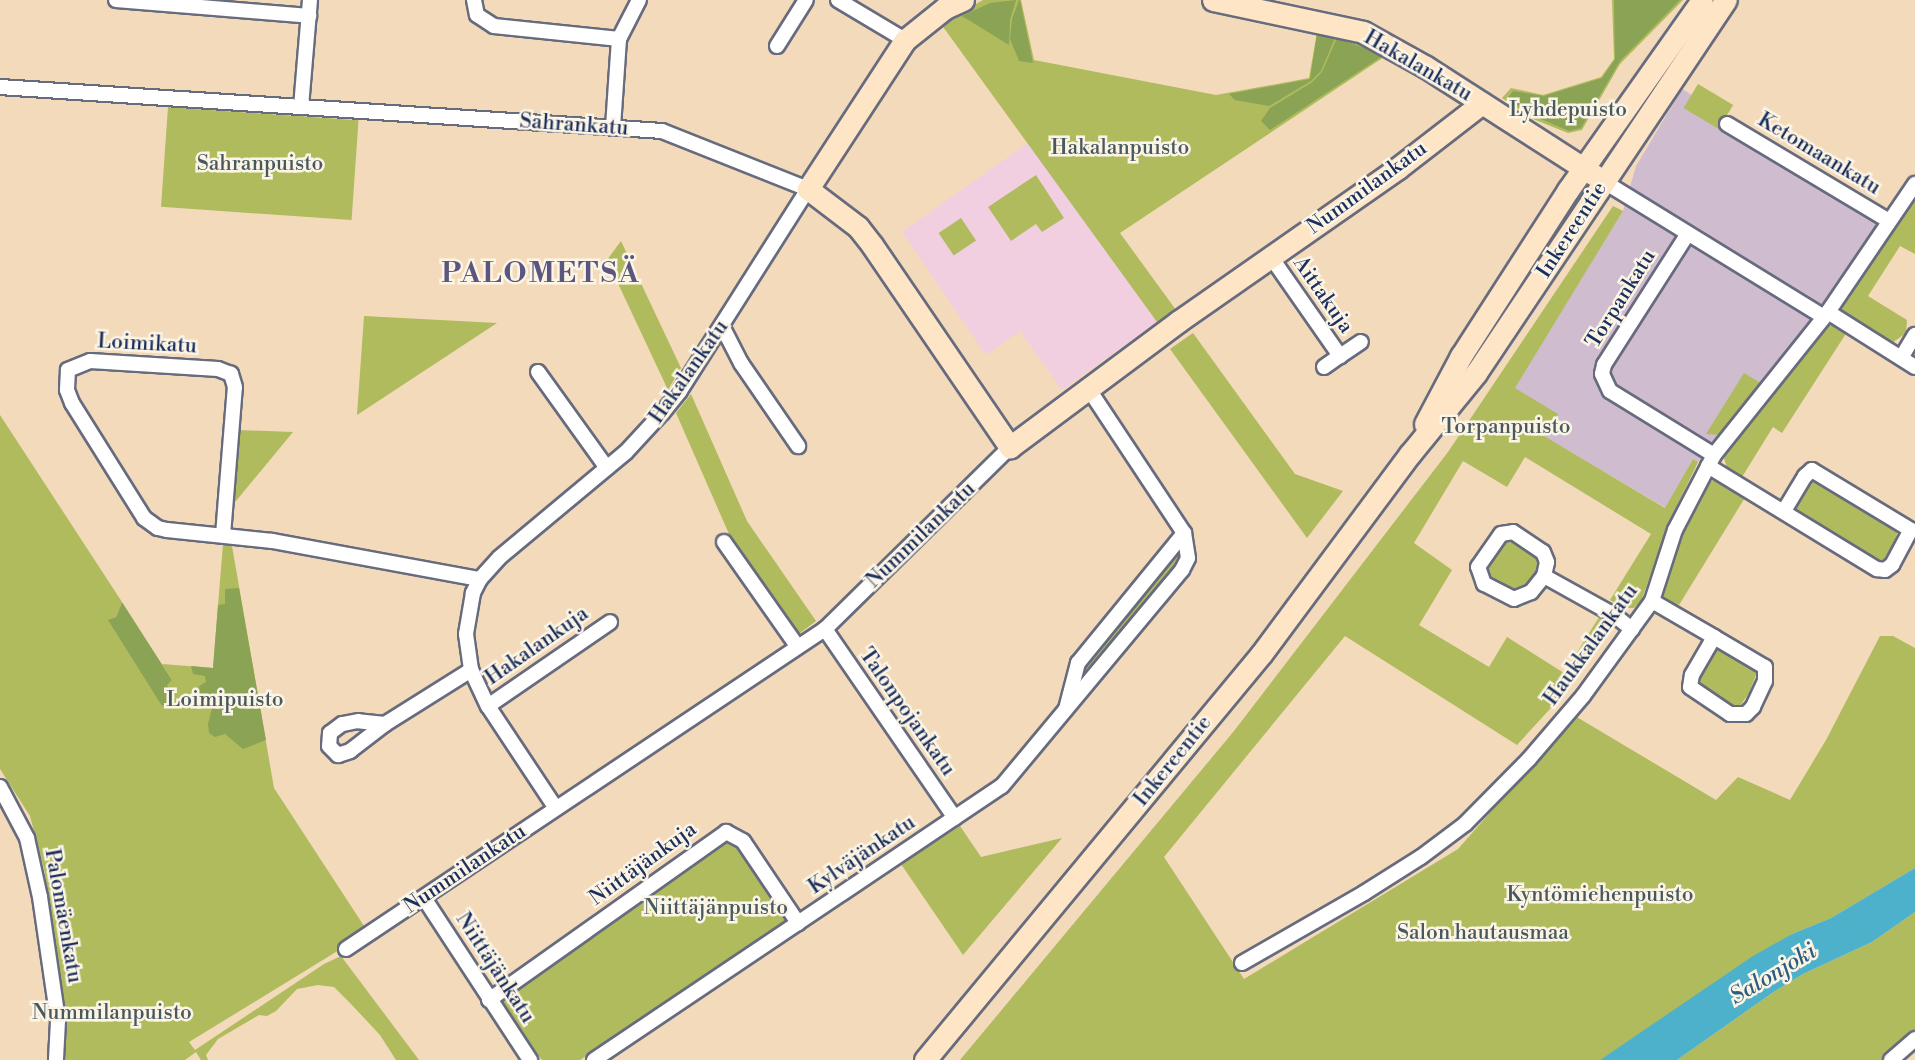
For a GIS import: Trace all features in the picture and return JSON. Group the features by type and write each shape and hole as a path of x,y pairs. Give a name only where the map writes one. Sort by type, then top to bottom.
{"street":[{"path":"116,0 309,16"},
{"path":"301,107 310,0"},
{"path":"474,0 477,15 494,26 619,39"},
{"path":"613,127 619,39 639,0"},
{"path":"777,46 806,0"},
{"path":"838,0 905,40"},
{"name":"Hakalankatu","path":"555,807 488,706 471,670 467,620 480,579 499,558 607,468 662,413 722,326 905,40 944,8 963,0"},
{"name":"Hakalankatu","path":"1213,0 1363,32 1426,67 1603,181"},
{"name":"Inkereentie","path":"1410,454 1461,356 1583,168 1702,0"},
{"name":"Inkereentie","path":"925,1060 1262,653 1410,454 1505,332 1726,0"},
{"name":"Sahrankatu","path":"0,87 613,127 678,135 808,189 858,227 1010,447"},
{"name":"Nummilankatu","path":"346,949 825,629 1010,447 1088,388 1398,168 1482,103"},
{"name":"Ketomaankatu","path":"1727,124 1889,221"},
{"path":"1603,181 1687,235 1915,367"},
{"name":"Haukkalankatu","path":"1242,963 1364,893 1465,824 1529,759 1583,696 1652,601 1675,530 1711,460 1826,314 1915,184"},
{"name":"Torpankatu","path":"1687,235 1604,365 1602,374 1610,391 1711,460"},
{"name":"Aittakuja","path":"1271,257 1340,356"},
{"path":"722,326 741,363 798,446"},
{"path":"1901,358 1915,335"},
{"name":"Aittakuja","path":"1324,367 1361,342"},
{"name":"Loimikatu","path":"223,535 235,387 231,374 218,369 89,361 74,365 66,377 72,403 144,518 167,530 272,541 480,579"},
{"path":"538,372 607,468"},
{"path":"1088,388 1184,533"},
{"path":"1711,460 1784,511 1877,569 1885,570 1892,565 1913,531 1812,470 1784,511"},
{"path":"1513,532 1544,552 1547,562 1544,576 1531,592 1514,599 1484,584 1478,567 1501,534 1513,532"},
{"name":"Kylväjänkatu","path":"1065,712 1078,663 1184,533"},
{"name":"Kylväjänkatu","path":"594,1060 1002,786 1182,570 1188,558 1184,533"},
{"path":"724,542 797,646"},
{"path":"1544,576 1614,615 1632,629"},
{"path":"1652,601 1714,636 1765,667 1765,681 1753,707 1746,714 1730,713 1690,687 1692,676 1714,636"},
{"name":"Hakalankuja","path":"488,706 610,622"},
{"name":"Talonpojankatu","path":"825,629 955,818"},
{"path":"385,724 471,670"},
{"name":"Palomäenkatu","path":"0,787 27,838 40,897 58,1021 56,1060"},
{"name":"Niittäjänkuja","path":"489,1000 726,832 743,841 798,923"},
{"name":"Niittäjänkatu","path":"424,898 530,1060"},
{"path":"1891,1060 1915,1039"}],"shaded area":[{"path":"1682,89 1889,213 1808,327 1722,435 1698,462 1693,459 1666,508 1543,436 1514,388 1623,211 1636,166"},
{"path":"1028,143 1157,322 1062,390 1020,331 986,355 902,232"}],"green space":[{"name":"Hakalanpuisto","path":"983,0 1021,0 1034,60 1216,95 1309,78 1317,32 1351,40 1387,55 1120,233 1176,310 1157,322 941,24"},
{"path":"1016,0 1010,20 1009,45 962,16 990,3"},
{"path":"1019,0 1033,63 1019,61 1010,39 1012,19"},
{"name":"Lyhdepuisto","path":"1612,0 1683,0 1620,64 1582,130 1568,133 1533,119 1502,98 1511,88 1543,95 1601,77 1614,59"},
{"name":"Lyhdepuisto","path":"1614,0 1680,0 1620,61 1581,128 1569,131 1536,117 1507,99 1513,91 1544,96 1602,78 1615,59"},
{"path":"1317,34 1335,38 1321,71 1311,81 1269,106 1235,100 1229,94 1310,79"},
{"path":"1337,38 1384,55 1270,130 1261,121 1270,108 1311,83 1322,72"},
{"path":"1698,84 1733,105 1719,129 1684,108"},
{"name":"Sahranpuisto","path":"168,107 359,120 352,220 161,207"},
{"path":"1036,175 1064,218 1042,232 1036,224 1011,241 988,207"},
{"path":"1915,196 1915,254 1900,246 1868,296 1907,320 1906,333 1892,343 1840,314 1837,309"},
{"name":"Kyntömiehenpuisto","path":"1613,206 1623,211 1515,388 1558,414 1544,436 1665,508 1693,459 1698,462 1674,512 1641,601 1634,608 1624,608 1610,600 1651,534 1525,457 1507,487 1463,461 1414,543 1452,570 1419,625 1489,667 1507,637 1564,673 1601,614 1610,620 1560,698 1517,745 1345,636 1164,857 1244,979 1458,849 1575,716 1716,800 1738,777 1790,800 1826,740 1880,636 1893,636 1915,648 1915,868 1831,918 1792,934 1600,1060 960,1060 1234,731 1448,452"},
{"path":"961,218 976,240 954,255 939,233"},
{"path":"621,241 681,368 668,390 607,260"},
{"path":"364,316 497,323 357,415"},
{"path":"1835,325 1847,332 1782,433 1773,427 1742,477 1727,468 1723,455 1819,332 1825,326"},
{"path":"1193,333 1295,474 1343,491 1307,538 1170,349"},
{"path":"1744,373 1764,385 1722,435 1706,434"},
{"path":"691,394 747,521 816,621 799,634 729,534 676,413"},
{"path":"0,415 122,602 116,617 109,620 167,684 172,680 162,664 213,668 223,544 232,546 274,788 364,926 343,942 344,947 189,1042 195,1050 324,964 341,956 419,1060 396,1060 380,1035 334,987 318,985 297,989 276,1011 267,1016 259,1015 218,1039 206,1055 208,1060 201,1060 196,1052 185,1060 64,1060 66,1014 44,869 30,816 0,769"},
{"path":"238,430 293,432 231,507"},
{"path":"1812,478 1895,525 1897,534 1888,558 1880,561 1871,559 1795,511 1794,506"},
{"path":"1715,479 1728,482 1746,496 1679,605 1663,599 1661,591 1684,524 1705,485"},
{"path":"1184,533 1188,558 1065,712 1072,677"},
{"path":"1510,537 1523,542 1541,559 1538,569 1524,589 1513,592 1488,578 1484,571 1486,563 1503,539"},
{"name":"Loimipuisto","path":"239,588 266,740 243,749 225,734 215,737 209,733 208,724 215,696 201,698 199,686 206,682 205,676 193,674 191,666 213,668 218,605 225,604 225,589"},
{"path":"122,602 172,680 167,685 172,699 162,706 108,620 116,617"},
{"path":"1719,647 1755,668 1756,675 1749,693 1740,706 1734,708 1698,685 1697,678 1713,651"},
{"path":"960,826 981,857 1062,838 963,955 901,864"},
{"name":"Niittäjänpuisto","path":"729,839 737,842 784,913 786,920 781,926 580,1060 542,1060 503,1009 501,1001 505,995"},
{"path":"1915,912 1915,1039 1889,1060 1677,1060 1772,993 1803,974 1872,942"}],"water":[{"name":"Salonjoki","path":"1915,868 1915,912 1872,942 1803,974 1677,1060 1600,1060 1753,956 1792,934 1831,918"}],"district":[{"name":"PALOMETSÄ","path":"541,274"}],"park label":[{"name":"Torpanpuisto","path":"1506,427"},
{"name":"Salon hautausmaa","path":"1483,933"},
{"name":"Nummilanpuisto","path":"112,1013"}]}
